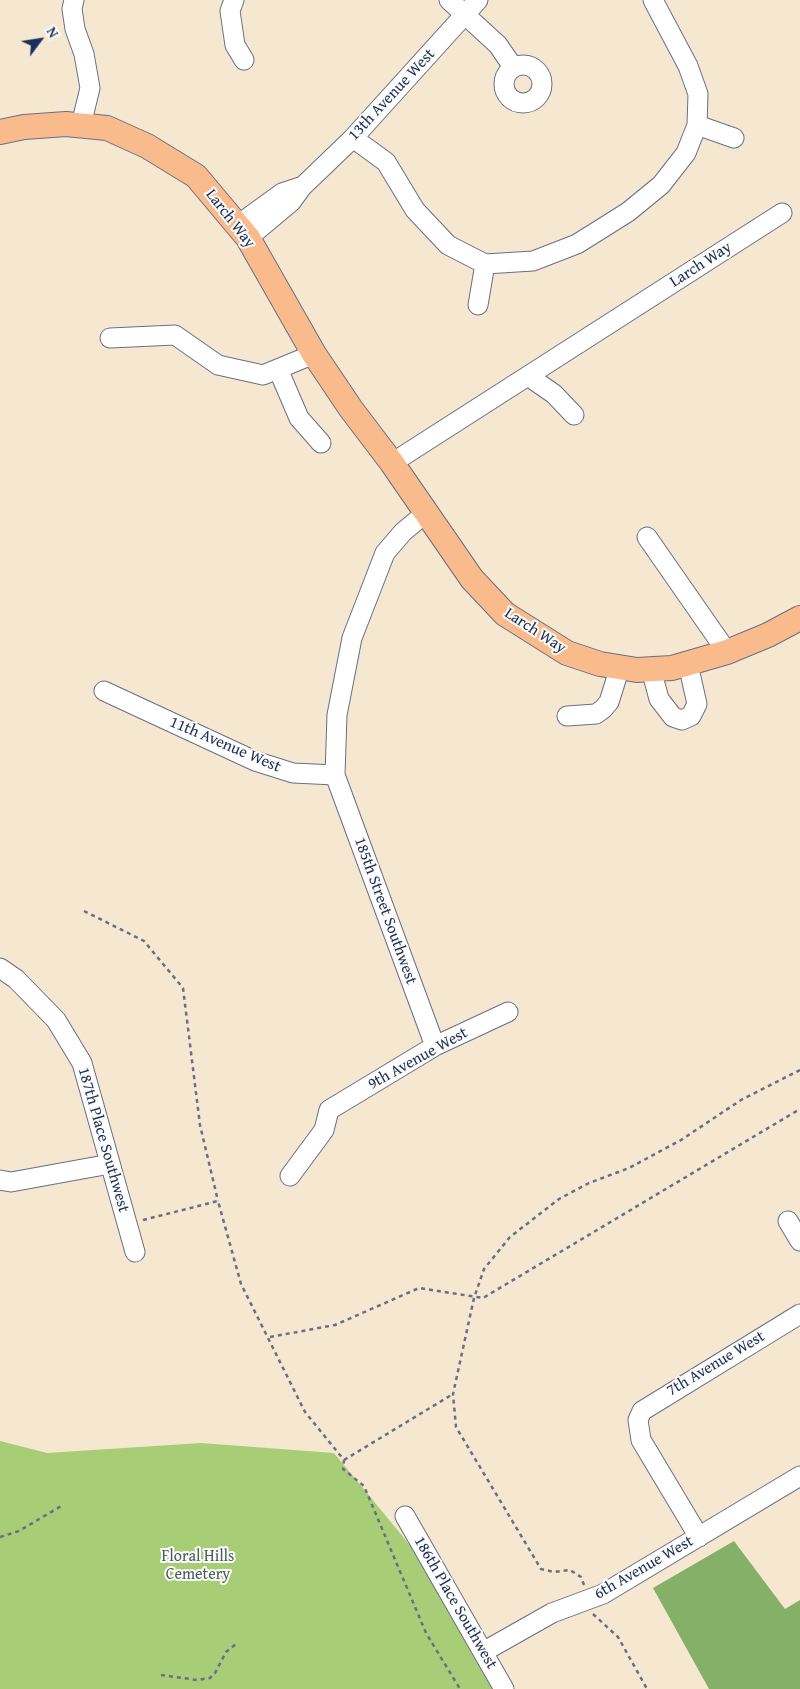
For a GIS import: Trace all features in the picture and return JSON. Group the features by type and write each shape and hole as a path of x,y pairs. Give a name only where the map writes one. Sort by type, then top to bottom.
{"main road":[{"name":"Larch Way","path":"0,132 32,126 66,124 107,128 147,146 196,176 243,231 314,354 472,579 505,614 567,654 600,664 620,667 672,668 727,652 768,635 800,618"}],"street":[{"path":"74,0 72,9 75,29 84,54 90,88 82,125"},
{"path":"234,0 230,11 235,45 244,60"},
{"path":"449,0 498,45 513,68"},
{"name":"13th Avenue West","path":"243,231 291,202 302,187 353,138 478,0"},
{"path":"353,138 386,162 415,210 448,245 485,264 533,261 577,244 628,212 661,185 686,153 697,125 698,94 688,66 653,0"},
{"path":"697,125 734,138"},
{"name":"Larch Way","path":"392,463 782,213"},
{"path":"478,305 485,264"},
{"path":"110,338 175,335 218,365 263,376 314,354"},
{"path":"278,369 300,418 321,444"},
{"path":"528,376 554,394 574,415"},
{"path":"335,774 337,715 352,638 385,553 403,532 426,512"},
{"path":"646,537 727,652"},
{"path":"651,669 659,698 673,717 682,720 691,716 697,704 688,664"},
{"path":"567,716 590,715 603,709 609,702 620,667"},
{"name":"11th Avenue West","path":"104,691 255,761 293,774 335,774"},
{"name":"185th Street Southwest","path":"335,774 435,1046"},
{"name":"187th Place Southwest","path":"0,968 16,979 56,1020 82,1063 135,1252"},
{"name":"9th Avenue West","path":"290,1176 324,1130 329,1110 435,1046 508,1012"},
{"path":"0,1180 11,1182 110,1164"},
{"path":"788,1221 800,1241"},
{"name":"7th Avenue West","path":"699,1537 641,1440 638,1420 642,1411 650,1404 800,1314"},
{"name":"6th Avenue West","path":"483,1652 552,1613 603,1594 800,1476"},
{"name":"186th Place Southwest","path":"405,1516 504,1689"}],"path":[{"path":"84,911 144,941 183,988 200,1125 218,1201 241,1284 305,1412 344,1460 343,1468 364,1486 426,1633 460,1689"},
{"path":"647,1689 618,1637 594,1614 581,1577 570,1570 554,1572 541,1569 456,1427 453,1394 474,1298 484,1269 510,1237 559,1199 588,1183 629,1168 681,1140 741,1100 800,1070"},
{"path":"270,1337 335,1325 419,1288 483,1298 800,1109"},
{"path":"127,1224 218,1201"},
{"path":"344,1460 453,1394"},
{"path":"0,1537 19,1531 63,1505"},
{"path":"161,1675 197,1680 210,1678 215,1673 226,1652 236,1644"}],"green space":[{"name":"Floral Hills Cemetery","path":"0,1441 47,1453 201,1443 334,1453 446,1589 503,1689 0,1689"},
{"path":"734,1541 785,1609 800,1600 800,1689 709,1689 653,1588"}]}
